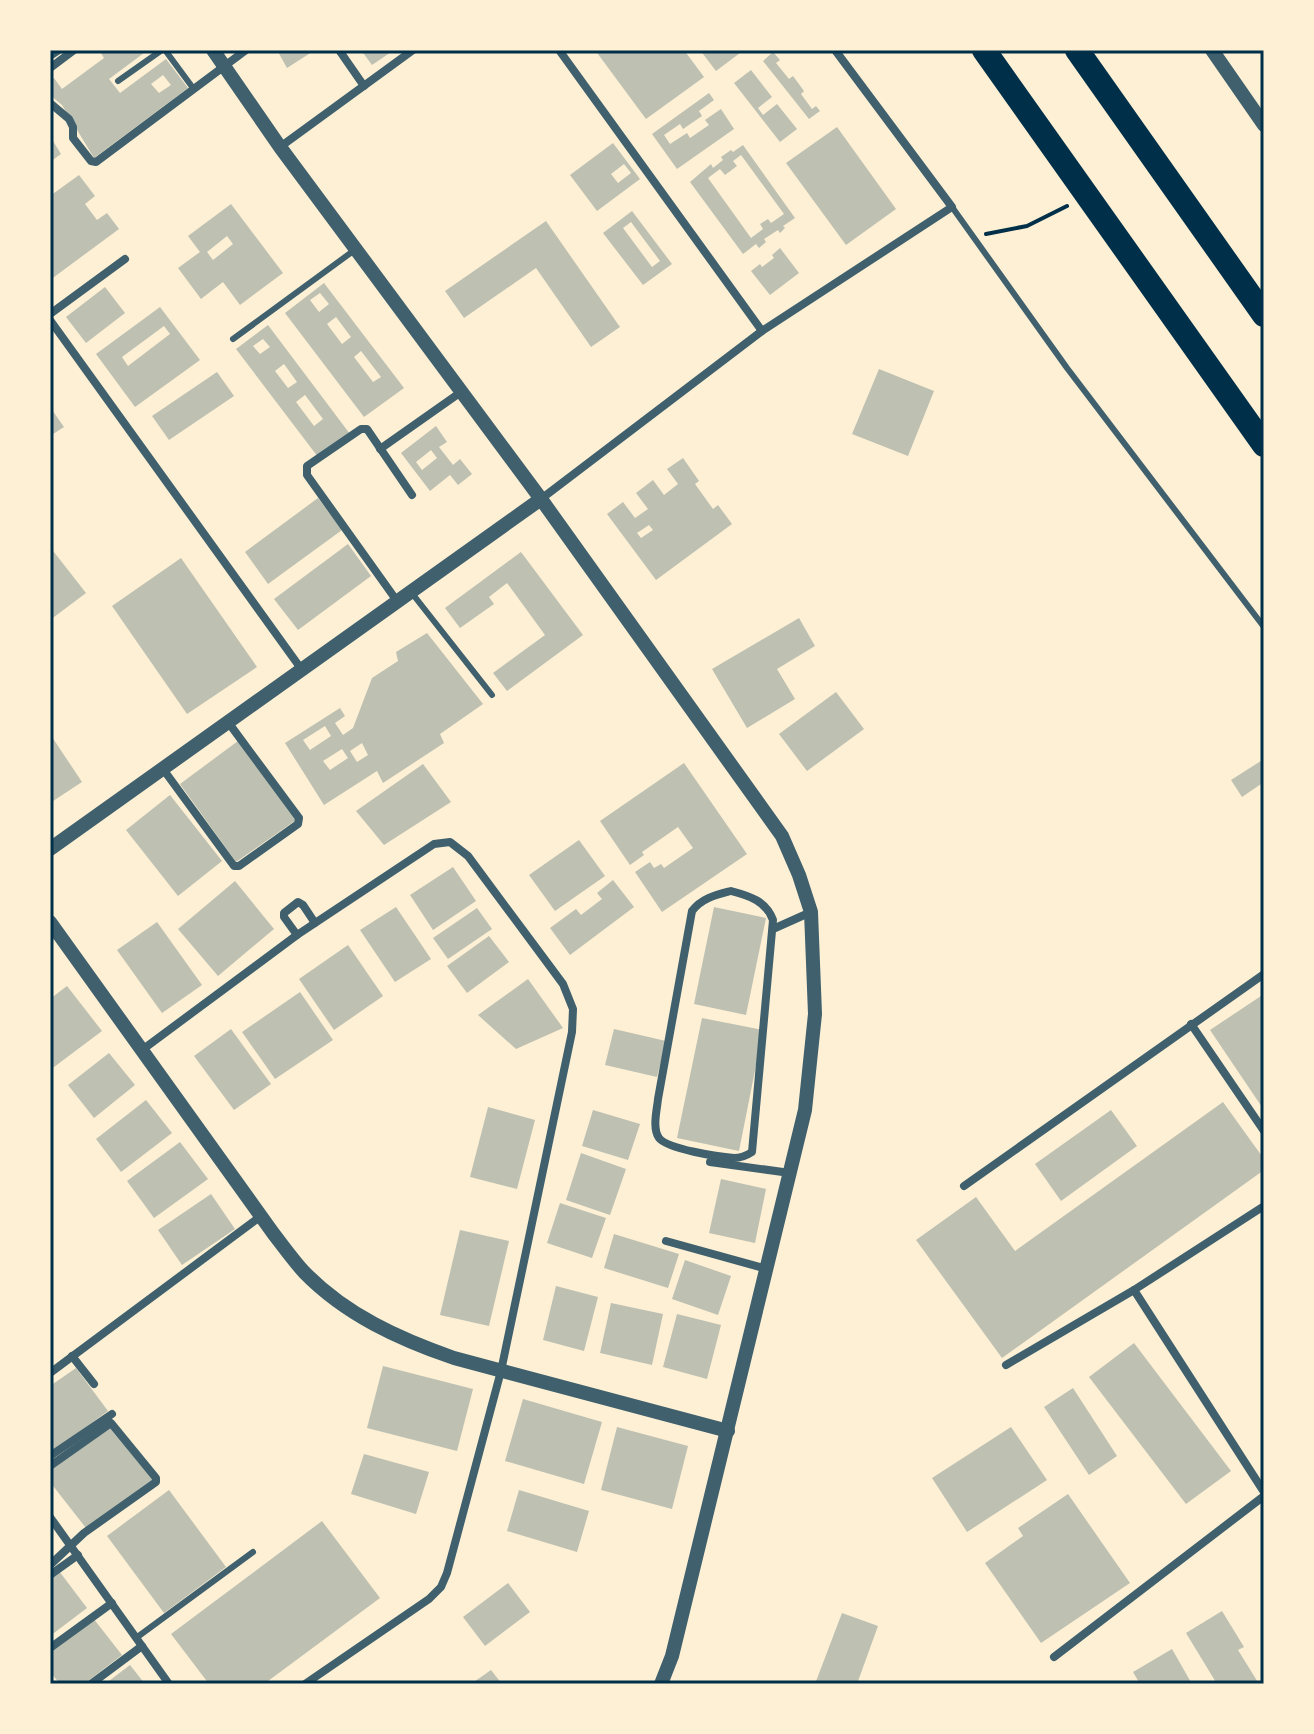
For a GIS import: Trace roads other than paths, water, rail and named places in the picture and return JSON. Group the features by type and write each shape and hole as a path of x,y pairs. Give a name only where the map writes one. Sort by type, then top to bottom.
{"highway":[{"path":"984,50 1264,445"},
{"path":"1077,50 1264,315"}],"street":[{"path":"50,56 59,50"},
{"path":"50,68 74,50"},
{"path":"213,50 280,147 541,499 782,836 811,912 814,1027 805,1110 672,1656 661,1684"},
{"path":"50,103 69,119 73,138 91,161 96,162 246,50"},
{"path":"339,50 364,86"},
{"path":"280,147 413,50"},
{"path":"559,50 762,331"},
{"path":"50,849 541,499 762,331 952,207 835,50"},
{"path":"1212,50 1264,125"},
{"path":"125,259 50,317 302,670"},
{"path":"380,449 461,392"},
{"path":"397,601 307,475 307,466 361,429 367,429 412,495"},
{"path":"163,769 234,866 239,866 298,824 299,818 228,722"},
{"path":"142,1050 297,935 434,844 450,842 468,856 563,984 573,1009 572,1032 501,1371 441,1587 429,1599 305,1684"},
{"path":"731,891 765,905 773,920 773,929 752,1152 745,1157 733,1158 669,1146 659,1138 656,1128 658,1099 692,911 712,896 731,891"},
{"path":"297,935 284,913 298,902 315,923"},
{"path":"773,929 811,912"},
{"path":"50,922 261,1216 304,1272 338,1301 370,1323 411,1343 501,1371 728,1431"},
{"path":"964,1186 1264,974"},
{"path":"1191,1024 1264,1131"},
{"path":"710,1162 790,1173"},
{"path":"1006,1365 1134,1290 1264,1206"},
{"path":"50,1373 261,1216"},
{"path":"666,1241 767,1269"},
{"path":"1054,1657 1264,1494 1134,1290"},
{"path":"72,1356 94,1384"},
{"path":"50,1456 112,1414"},
{"path":"50,1466 111,1423 115,1424 156,1478 156,1482 84,1533 50,1565"},
{"path":"50,1517 169,1684"},
{"path":"50,1575 78,1555"},
{"path":"50,1641 110,1601"},
{"path":"50,1648 110,1601"},
{"path":"91,1684 139,1642"}],"lane":[{"path":"118,81 164,50 193,88"},
{"path":"952,207 1067,368 1264,627"},
{"path":"233,339 356,249"},
{"path":"411,592 492,695"},
{"path":"139,1642 253,1552"}]}
